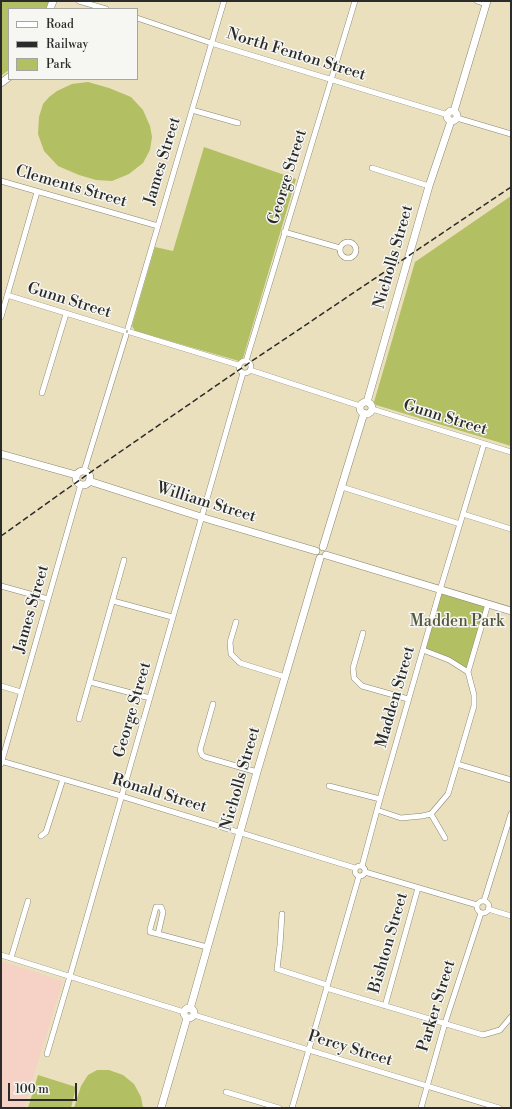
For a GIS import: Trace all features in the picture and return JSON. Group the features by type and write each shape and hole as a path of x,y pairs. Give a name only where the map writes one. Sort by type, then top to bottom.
{"street":[{"path":"79,1 94,3 104,8"},
{"name":"James Street","path":"84,471 127,332 224,1"},
{"name":"George Street","path":"246,361 355,1"},
{"path":"477,1 486,2"},
{"name":"Nicholls Street","path":"367,402 429,186 452,116 486,2"},
{"name":"North Fenton Street","path":"138,18 211,43 511,134"},
{"path":"192,110 238,123"},
{"path":"372,168 429,186"},
{"name":"Clements Street","path":"1,181 158,226"},
{"path":"1,317 37,192"},
{"path":"284,232 340,248"},
{"name":"Gunn Street","path":"7,295 238,366"},
{"path":"42,393 66,314"},
{"path":"246,361 250,364 250,370 247,373 243,373 239,370 238,366 241,362 246,361"},
{"path":"250,370 360,406"},
{"name":"George Street","path":"46,1054 70,976 243,373"},
{"path":"360,406 364,402 370,404 372,409 369,413 364,413"},
{"path":"360,406 360,410 364,413"},
{"name":"Gunn Street","path":"372,409 511,452"},
{"path":"323,556 326,551 323,547 364,413"},
{"name":"Madden Street","path":"362,866 376,810 408,699 484,444"},
{"path":"1,454 76,475 84,471 88,474 89,481 86,484 81,484 77,482 76,475"},
{"name":"William Street","path":"89,481 201,517 316,551"},
{"name":"James Street","path":"1,762 81,484"},
{"path":"342,487 460,524"},
{"path":"463,514 511,529"},
{"path":"323,547 318,548 316,555 511,611"},
{"name":"Nicholls Street","path":"161,1108 285,676 323,556"},
{"path":"79,719 124,560"},
{"path":"1,586 48,599"},
{"path":"113,601 172,617"},
{"path":"376,810 401,818 431,814 448,794 474,706 474,695 468,672 488,604"},
{"path":"236,622 230,642 231,654 240,663 285,676"},
{"path":"362,633 353,668 354,678 362,686 408,699"},
{"path":"423,650 449,660 468,672"},
{"path":"90,682 150,698"},
{"path":"1,686 21,692"},
{"path":"213,704 200,750 202,755 257,772"},
{"name":"Ronald Street","path":"1,762 121,796 355,868"},
{"path":"457,764 511,780"},
{"path":"41,836 46,832 62,779"},
{"path":"329,786 380,799"},
{"path":"431,814 445,838"},
{"path":"484,902 511,814"},
{"path":"359,876 355,872 355,868 362,866 365,872 477,906"},
{"path":"292,1108 359,876 365,872"},
{"name":"Bishton Street","path":"385,1006 418,888"},
{"path":"11,958 28,901"},
{"path":"477,906 481,901 484,902"},
{"path":"484,902 487,904 488,909"},
{"path":"477,906 477,909 481,913 484,913 488,909"},
{"path":"158,934 163,912 163,909 160,907 156,908 150,932 207,947"},
{"path":"488,909 511,916"},
{"name":"Parker Street","path":"421,1108 444,1023 481,913"},
{"path":"282,914 277,970 385,1006 483,1035 500,1030 511,1017"},
{"name":"Percy Street","path":"1,955 499,1108"},
{"path":"226,1092 279,1108"}],"shaded area":[{"path":"1,961 63,981 24,1108 1,1108"}],"green space":[{"path":"1,1 49,1 46,8 8,8 8,71 1,76"},
{"path":"88,82 109,88 131,97 143,110 150,126 152,137 150,150 143,163 129,174 112,181 96,180 58,166 44,151 38,134 39,117 43,104 49,97 57,91 72,84"},
{"path":"204,147 296,179 243,358 239,361 135,331 132,326 155,247 173,251"},
{"path":"511,196 511,446 376,405 374,402 415,262"},
{"name":"Madden Park","path":"440,590 488,604 468,672 423,650"},
{"path":"97,1070 109,1070 123,1075 134,1084 141,1097 143,1108 74,1108 81,1086 88,1075"},
{"path":"38,1075 76,1087 71,1108 28,1108"}],"railway":[{"path":"1,536 249,363 511,187"}]}
